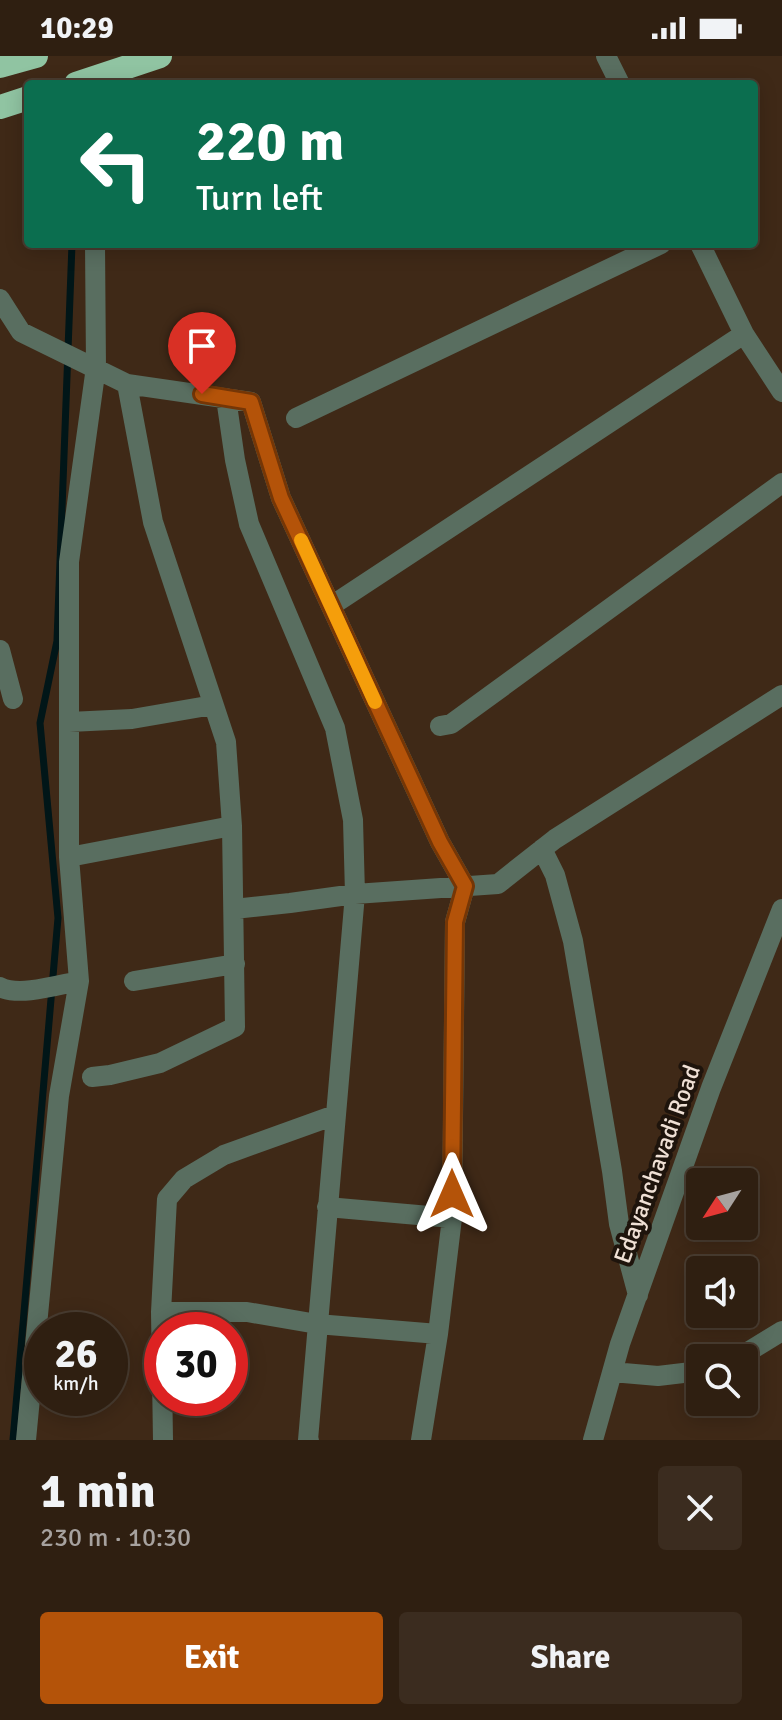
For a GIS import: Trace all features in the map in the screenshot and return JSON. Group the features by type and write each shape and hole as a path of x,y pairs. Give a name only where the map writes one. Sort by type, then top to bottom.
{"highway":[{"path":"0,66 36,56"},
{"path":"93,80 160,56"},
{"path":"0,107 24,99"}],"street":[{"path":"606,56 618,80"},
{"path":"26,1440 59,1096 79,981 69,857 69,562 95,248"},
{"path":"296,418 653,248"},
{"path":"702,248 744,334 782,392"},
{"path":"0,299 21,332 127,384 251,402 281,498 440,842 465,886 455,922 452,1218 421,1440"},
{"path":"331,606 744,334"},
{"path":"92,1077 160,1063 235,1027 232,826 226,742 153,522 127,384"},
{"path":"226,398 249,524 335,728 353,820 355,894 309,1440"},
{"path":"440,726 451,724 782,483"},
{"path":"0,650 13,699"},
{"path":"234,909 355,894 498,884 569,830 782,695"},
{"path":"69,722 132,719 213,705"},
{"path":"69,857 232,826"},
{"path":"542,849 555,875 573,941 619,1224 638,1295"},
{"name":"Edayanchavadi Road","path":"593,1440 620,1344 711,1088 782,909"},
{"path":"134,981 235,964"},
{"path":"0,987 7,991 34,989 79,981"},
{"path":"161,1312 167,1199 184,1179 224,1155 335,1115"},
{"path":"327,1207 452,1218"},
{"path":"248,1312 317,1324 438,1334"},
{"path":"758,1346 782,1331"},
{"path":"612,1372 658,1376 686,1373"},
{"path":"163,1416 163,1440"}],"waterway":[{"path":"13,1440 58,918 40,723 57,641 72,248"}],"slow traffic":[{"path":"301,540 375,702"}],"route":[{"path":"202,394 251,402 281,498 440,842 465,886 455,922 452,1194"}]}
